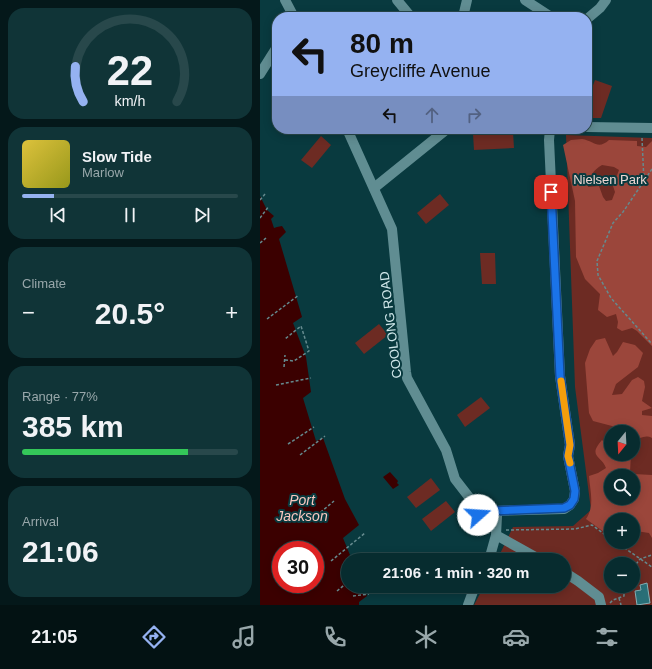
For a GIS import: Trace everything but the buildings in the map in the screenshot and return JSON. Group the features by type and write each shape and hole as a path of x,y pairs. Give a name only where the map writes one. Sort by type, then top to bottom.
{"street":[{"path":"286,0 292,12"},
{"path":"397,0 407,12"},
{"path":"464,12 467,0"},
{"path":"525,0 543,12"},
{"path":"592,15 606,0"},
{"path":"260,74 272,55"},
{"path":"592,127 652,128"},
{"name":"COOLONG ROAD","path":"348,134 392,229 407,378 446,450 455,478 479,510 478,515 482,518 486,518 492,514"},
{"path":"374,188 442,134"},
{"path":"491,553 496,533 492,514 569,514 575,510 581,498 574,453 570,445 560,376 550,134"},
{"path":"496,533 529,553"},
{"path":"571,576 599,597 602,605"},
{"path":"468,605 472,593"}],"path":[{"path":"642,136 644,182"},
{"path":"652,169 623,212 613,223 597,261 598,275 611,298 652,344"},
{"path":"260,200 264,194"},
{"path":"260,218 269,206"},
{"path":"260,244 266,238"},
{"path":"267,319 299,295"},
{"path":"285,339 302,326 309,351 294,361 285,360"},
{"path":"284,367 285,354"},
{"path":"276,385 311,378"},
{"path":"288,444 314,426"},
{"path":"300,455 325,436"},
{"path":"309,522 334,501"},
{"path":"496,533 575,528 592,525 604,534"},
{"path":"331,561 365,533"},
{"path":"626,549 637,557"},
{"path":"640,559 652,555"},
{"path":"640,559 652,566"},
{"path":"337,591 341,588"},
{"path":"609,605 613,600 624,596 624,593"},
{"path":"353,596 369,594"},
{"path":"619,598 621,605"}],"green space":[{"path":"595,80 612,86 601,118 592,118 592,88"},
{"path":"473,134 513,134 514,148 474,150"},
{"name":"Nielsen Park","path":"566,135 652,138 652,605 474,605 480,593 571,593 571,553 500,553 513,527 573,526 591,510 575,387"},
{"path":"321,136 331,145 312,168 301,160"},
{"path":"440,194 449,205 426,224 417,213"},
{"path":"480,253 495,253 496,284 482,284"},
{"path":"379,324 388,335 364,354 355,343"},
{"path":"481,397 490,408 465,427 457,415"},
{"path":"431,478 440,490 416,508 407,497"},
{"path":"446,501 455,512 431,531 422,519"}],"shaded area":[{"path":"582,139 599,145 609,140 637,141 637,146 646,147 652,141 652,346 632,328 622,331 617,328 618,322 616,314 607,317 598,310 600,294 585,279 576,257 575,201 563,145 571,140","holes":["602,165 614,167 619,170 613,186 615,192 612,200 606,201 599,186 588,187 590,177 596,169"]},
{"path":"605,338 613,356 623,342 635,345 643,353 638,367 616,384 612,395 622,394 632,380 638,377 644,381 645,387 642,401 652,408 642,411 642,415 652,416 652,438 640,438 640,425 608,425 593,421 589,413 585,363 590,349 596,340"},
{"path":"602,440 604,442 604,461 631,461 630,469 604,469 606,468 597,456 596,450"},
{"path":"604,469 604,505 640,505 640,474 652,475 652,538 649,533 640,532 640,513 604,513 604,532 586,519 589,514 591,504 589,476"}],"water":[{"name":"Port Jackson","path":"260,196 267,210 274,216 271,219 274,228 282,226 286,232 279,239 302,317 293,323 306,357 311,392 303,398 316,441 323,438 345,499 359,525 343,538 349,553 341,553 341,593 366,593 367,596 359,602 359,605 260,605"},
{"path":"390,472 398,481 397,483 399,485 393,489 383,477"}],"slow traffic":[{"path":"561,381 570,445 568,456 570,463"}],"route":[{"path":"478,515 484,519 490,515 490,511 552,510 564,508 570,505 574,499 575,491 568,456 570,445 560,376 551,192"}]}
